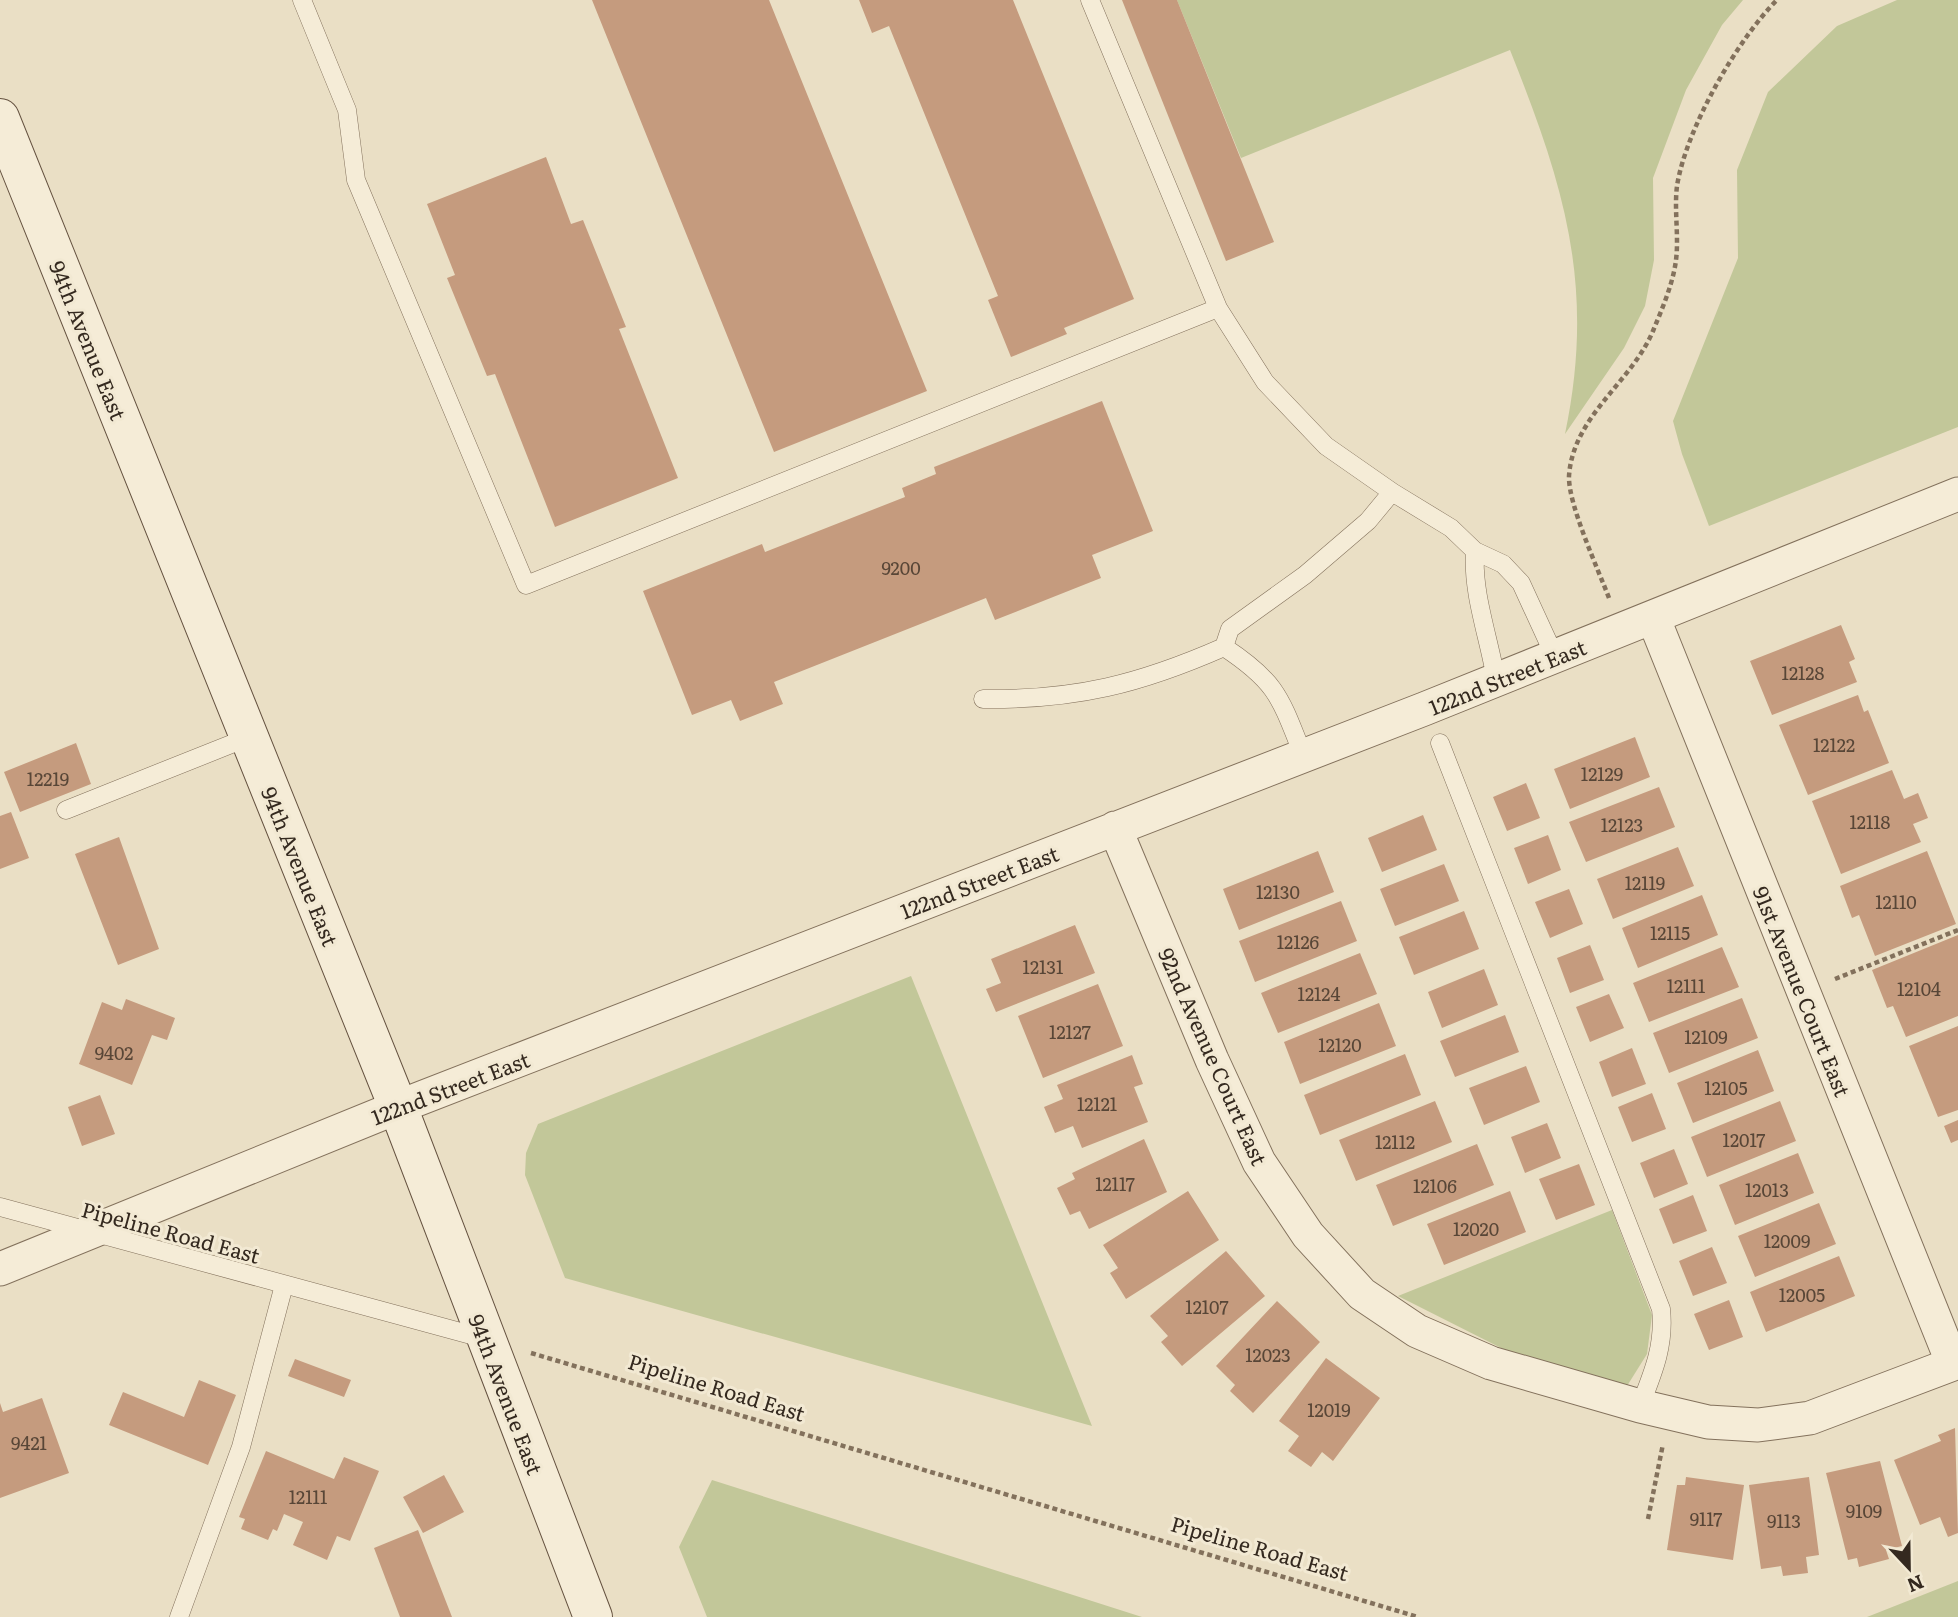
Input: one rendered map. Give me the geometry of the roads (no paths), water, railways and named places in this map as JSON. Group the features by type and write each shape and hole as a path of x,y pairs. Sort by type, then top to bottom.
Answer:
{"main road":[{"name":"94th Avenue East","path":"2,129 398,1107 593,1617"}],"street":[{"name":"122nd Street East","path":"0,1269 398,1107 1555,657 1958,495"},
{"name":"91st Avenue Court East","path":"1653,617 1956,1363"},
{"name":"92nd Avenue Court East","path":"1115,828 1212,1060 1259,1162 1308,1235 1362,1294 1417,1331 1491,1363 1640,1406 1708,1422 1771,1423 1810,1418 1956,1363"}],"lane":[{"path":"302,0 347,110 356,180 526,586 1218,308"},
{"path":"1090,0 1218,308 1241,349 1294,414 1326,446 1392,492 1451,528 1475,551 1503,564 1521,583 1555,657"},
{"path":"983,699 1033,699 1085,694 1146,678 1224,646 1230,629 1305,575 1368,521 1392,492"},
{"path":"1475,551 1474,570 1478,600 1496,680"},
{"path":"1224,646 1257,668 1273,687 1303,755"},
{"path":"66,810 249,737"},
{"path":"1440,743 1661,1309 1663,1333 1657,1366 1640,1406"},
{"name":"Pipeline Road East","path":"0,1207 486,1339"},
{"path":"179,1617 241,1447 284,1285"}]}
